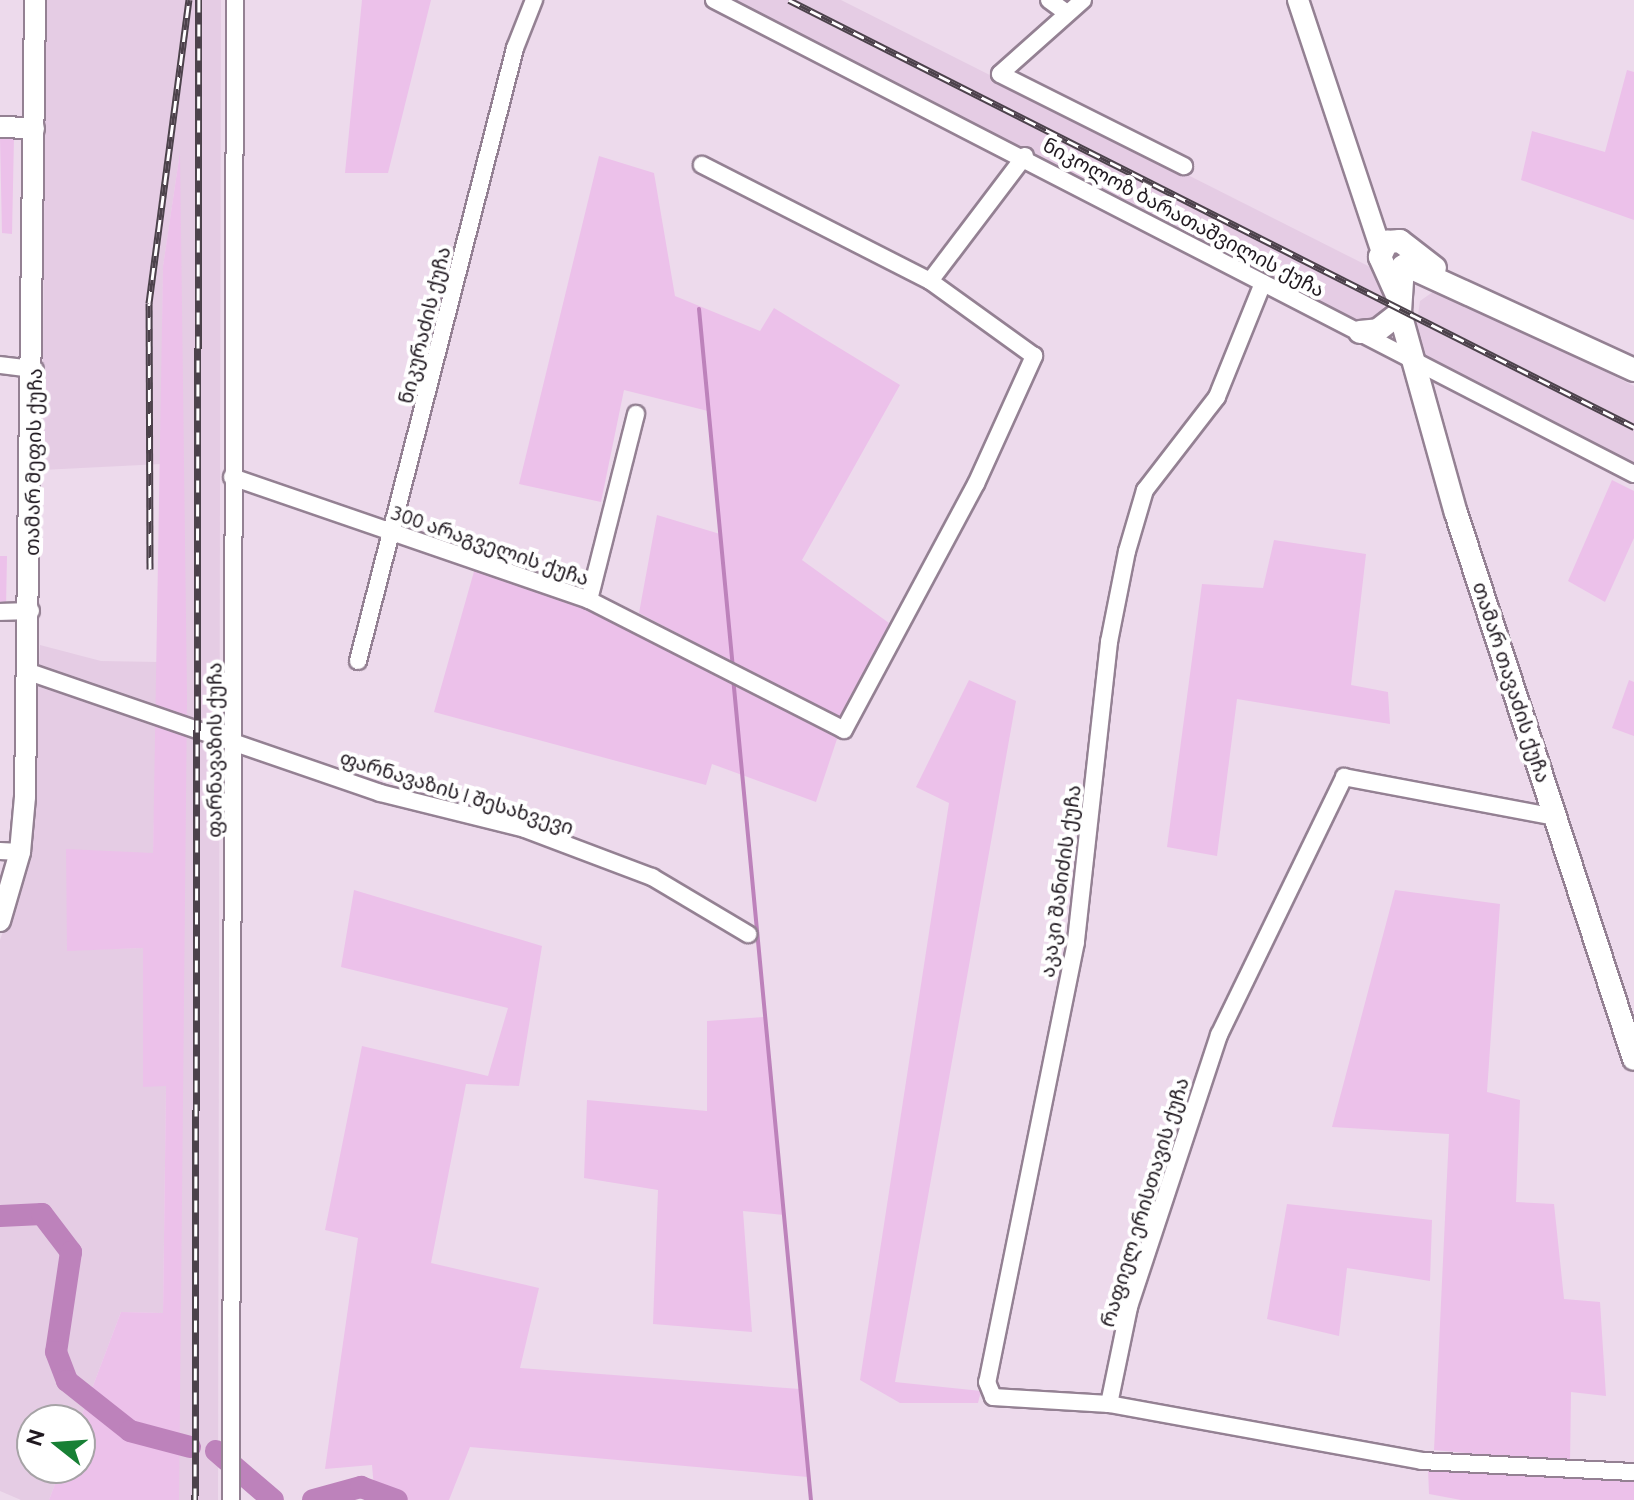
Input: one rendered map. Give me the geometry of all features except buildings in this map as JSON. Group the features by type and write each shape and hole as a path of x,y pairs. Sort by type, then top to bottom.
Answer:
{"highway":[{"path":"1397,256 1634,370"},
{"name":"თამარ თავაძის ქუჩა","path":"1397,256 1400,307 1413,363 1634,1059"},
{"path":"1360,332 1378,330 1400,307"}],"main road":[{"name":"თამარ მეფის ქუჩა","path":"0,921 29,672 35,369 35,0"},
{"path":"1298,0 1363,202 1397,256"},
{"path":"0,127 34,128"}],"street":[{"name":"ფარნავაზის ქუჩა","path":"231,1500 235,0"},
{"name":"ნიკურაძის ქუჩა","path":"358,661 515,48 534,0"},
{"name":"ნიკოლოზ ბარათაშვილის ქუჩა","path":"714,0 1025,156 1360,332 1413,363 1634,474"},
{"path":"1049,0 1067,13"},
{"path":"1083,0 1000,74 1184,166"},
{"path":"702,165 930,281 1025,156"},
{"name":"300 არაგველის ქუჩა","path":"232,477 589,600 844,730 976,484 1034,356 930,281"},
{"name":"აკაკი შანიძის ქუჩა","path":"1109,1404 993,1397 987,1382 1076,942 1109,642 1127,551 1145,490 1217,397 1263,283"},
{"path":"0,365 35,369"},
{"path":"589,600 636,414"},
{"path":"0,612 31,611"},
{"name":"ფარნავაზის I შესახვევი","path":"29,672 380,793 525,829 652,877 748,934"},
{"name":"რაფიელ ერისთავის ქუჩა","path":"1109,1404 1129,1307 1219,1035 1344,777 1556,817"},
{"path":"1109,1404 1422,1461 1634,1472"}],"shaded area":[{"path":"46,0 221,0 218,1500 179,1500 179,159 163,267 161,464 42,470"},
{"path":"362,0 431,0 388,173 345,173"},
{"path":"731,0 841,0 1378,271 1385,304 1377,319 1362,323"},
{"path":"1627,70 1634,72 1634,220 1521,180 1532,131 1605,152"},
{"path":"0,137 14,137 12,234 2,233"},
{"path":"180,152 187,698 179,1500 49,1500 55,1484 96,1484 96,1404 86,1404 121,1312 163,1313 166,1086 143,1087 143,948 67,951 66,849 153,853 163,266"},
{"path":"599,156 654,173 675,296 760,331 774,308 900,385 802,560 889,623 844,721 639,613 657,515 720,534 708,411 624,390 601,502 519,484"},
{"path":"1437,289 1634,386 1634,464 1425,359 1415,336 1420,301"},
{"path":"1612,480 1634,491 1634,538 1605,602 1568,581"},
{"path":"1274,540 1366,554 1351,685 1388,692 1390,724 1237,699 1217,856 1167,847 1202,584 1263,588"},
{"path":"0,556 7,556 6,608 0,609"},
{"path":"475,568 589,605 839,733 816,802 712,764 706,785 434,712"},
{"path":"40,645 101,661 158,662 153,854 67,950 143,948 143,1086 166,1086 163,1313 121,1312 86,1404 16,1404 16,1484 55,1484 49,1500 21,1500 0,1491 0,940 25,868 33,804"},
{"path":"969,680 1016,701 895,1382 981,1391 978,1403 900,1403 860,1380 949,803 916,787"},
{"path":"1629,680 1634,682 1634,736 1612,728"},
{"path":"354,890 542,946 519,1086 466,1084 431,1263 539,1288 520,1368 800,1389 808,1477 470,1447 449,1500 375,1500 372,1465 325,1469 358,1238 325,1230 362,1046 488,1076 508,1008 341,967"},
{"path":"1395,890 1500,904 1487,1092 1520,1100 1516,1202 1554,1204 1564,1299 1600,1302 1606,1396 1571,1392 1570,1463 1434,1450 1449,1134 1332,1127"},
{"path":"765,1017 784,1215 743,1211 752,1332 653,1324 658,1190 584,1178 587,1100 707,1111 707,1021"},
{"path":"1287,1204 1432,1220 1430,1281 1347,1268 1339,1336 1267,1319"},
{"path":"1428,1468 1634,1480 1634,1500 1461,1500 1429,1494"}],"waterway":[{"path":"699,309 733,669"},
{"path":"733,677 811,1500"},
{"path":"0,1216 42,1214 71,1252 56,1352 67,1381 130,1431 190,1447"},
{"path":"216,1451 273,1500"},
{"path":"313,1500 361,1487 397,1500"}],"railway":[{"path":"150,569 149,303 189,0"},
{"path":"195,1500 199,0"},
{"path":"789,0 1634,427"}]}
